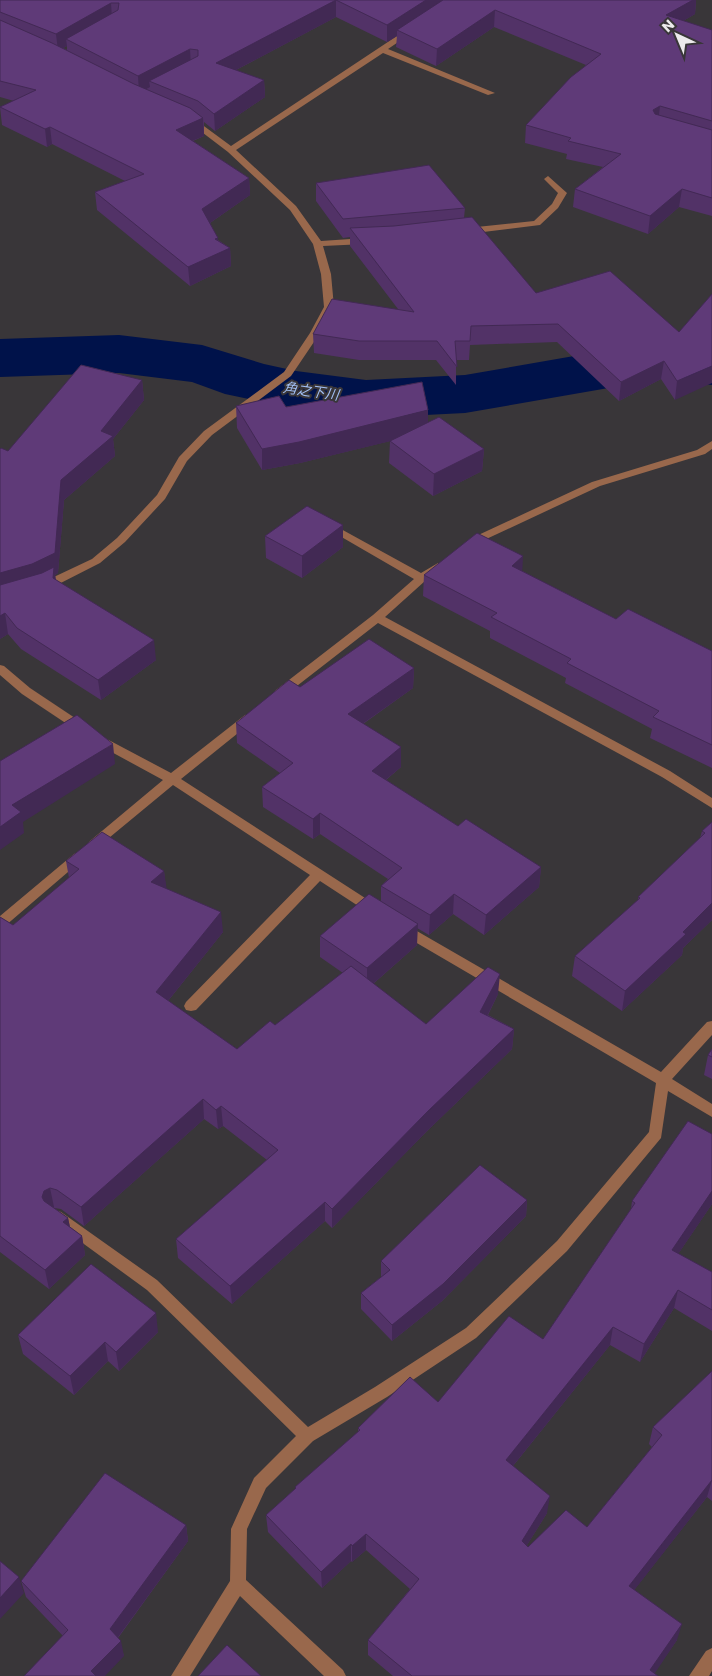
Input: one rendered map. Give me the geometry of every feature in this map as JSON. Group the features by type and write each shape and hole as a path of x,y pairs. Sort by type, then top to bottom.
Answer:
{"street":[{"path":"231,150 414,29"},
{"path":"383,50 491,93"},
{"path":"32,591 96,561 121,540 161,496 183,459 208,434 288,374 315,333 329,307 326,274 318,244 293,208 231,150 195,122 179,115"},
{"path":"454,233 537,223 555,206 563,193 548,179"},
{"path":"318,244 375,240"},
{"path":"462,550 478,539 596,484 700,452 712,444"},
{"path":"322,522 421,578"},
{"path":"270,701 377,618 421,578 445,561"},
{"path":"377,618 666,774 712,804"},
{"path":"0,669 26,691 96,738 172,778 318,875 463,965 663,1079 712,1111"},
{"path":"0,923 172,778 255,713"},
{"path":"191,1006 318,875"},
{"path":"180,1676 238,1583 239,1529 260,1483 307,1436 381,1392 471,1333 562,1246 656,1134 663,1079 712,1026"},
{"path":"55,1215 152,1285 307,1436"},
{"path":"238,1583 337,1676"},
{"path":"698,1676 712,1657"}],"building":[{"path":"0,0 336,0 216,63 264,80 214,114 198,101 149,81 198,56 198,50 190,49 138,76 66,39 118,10 119,3 111,3 56,34 0,12"},
{"path":"336,0 426,0 387,25"},
{"path":"443,0 693,0 666,15 712,30 712,121 660,106 653,110 655,114 712,130 712,198 682,189 650,216 575,189 621,154 568,141 571,138 526,125 571,77 601,54 495,10 437,49 397,30"},
{"path":"0,20 52,43 134,84 190,108 203,118 176,130 249,178 202,209 218,238 215,239 230,248 188,267 95,192 144,174 50,127 45,129 0,107 36,90 0,81"},
{"path":"429,165 465,208 343,219 316,183"},
{"path":"472,217 536,293 610,271 679,332 712,294 712,366 677,381 664,361 621,382 558,324 471,326 470,341 455,341 457,367 437,341 359,341 313,334 332,299 414,312 350,228 394,226"},
{"path":"81,365 142,380 101,431 113,436 61,480 55,553 32,564 0,573 0,449 8,451"},
{"path":"422,382 428,410 299,442 262,449 236,406 279,396 286,407"},
{"path":"439,417 484,449 434,474 390,441"},
{"path":"307,506 343,525 302,556 265,536"},
{"path":"477,533 523,556 512,566 616,619 628,609 712,651 712,745 653,717 659,711 567,663 571,659 491,617 497,613 424,575"},
{"path":"54,567 53,578 154,640 98,680 17,628 5,613 0,616 0,585 42,573"},
{"path":"369,639 414,668 348,714 401,747 372,771 458,826 466,819 541,867 486,915 454,894 430,915 381,886 402,868 320,813 313,819 262,787 293,763 236,723 289,680 300,687"},
{"path":"77,715 113,744 12,805 21,812 0,827 0,761"},
{"path":"712,822 712,903 683,932 686,934 625,991 575,956 640,898 638,897 705,833 702,831"},
{"path":"102,832 164,871 151,882 221,912 156,992 237,1049 270,1021 275,1025 351,966 426,1024 488,967 500,974 480,1012 514,1029 428,1111 332,1209 325,1202 230,1286 176,1239 278,1150 221,1106 216,1110 203,1099 81,1207 57,1190 50,1188 44,1191 42,1197 44,1201 68,1218 63,1222 82,1236 45,1270 0,1236 0,917 13,925 79,869 66,861"},
{"path":"369,894 418,924 367,968 320,936"},
{"path":"712,1049 712,1057 708,1055"},
{"path":"688,1121 712,1134 712,1191 672,1250 712,1272 712,1310 678,1290 644,1344 613,1327 506,1460 550,1496 522,1541 528,1547 566,1510 587,1527 662,1435 653,1427 712,1371 712,1480 629,1586 682,1624 650,1670 658,1676 412,1676 368,1640 419,1579 366,1534 352,1546 351,1544 321,1572 266,1515 360,1430 358,1428 410,1377 438,1402 509,1316 543,1339 635,1203 632,1201"},
{"path":"480,1165 527,1200 443,1284 392,1325 361,1293 390,1270 381,1261"},
{"path":"91,1264 156,1313 116,1352 105,1342 70,1376 18,1335"},
{"path":"105,1473 186,1525 110,1629 121,1641 91,1671 96,1676 24,1676 68,1630 21,1581"},
{"path":"0,1561 19,1577 0,1598"},
{"path":"227,1645 261,1676 198,1676"}],"waterway":[{"name":"角之下川","path":"0,358 119,354 202,364 248,380 296,390 366,399 465,394 666,359 712,366"}]}
